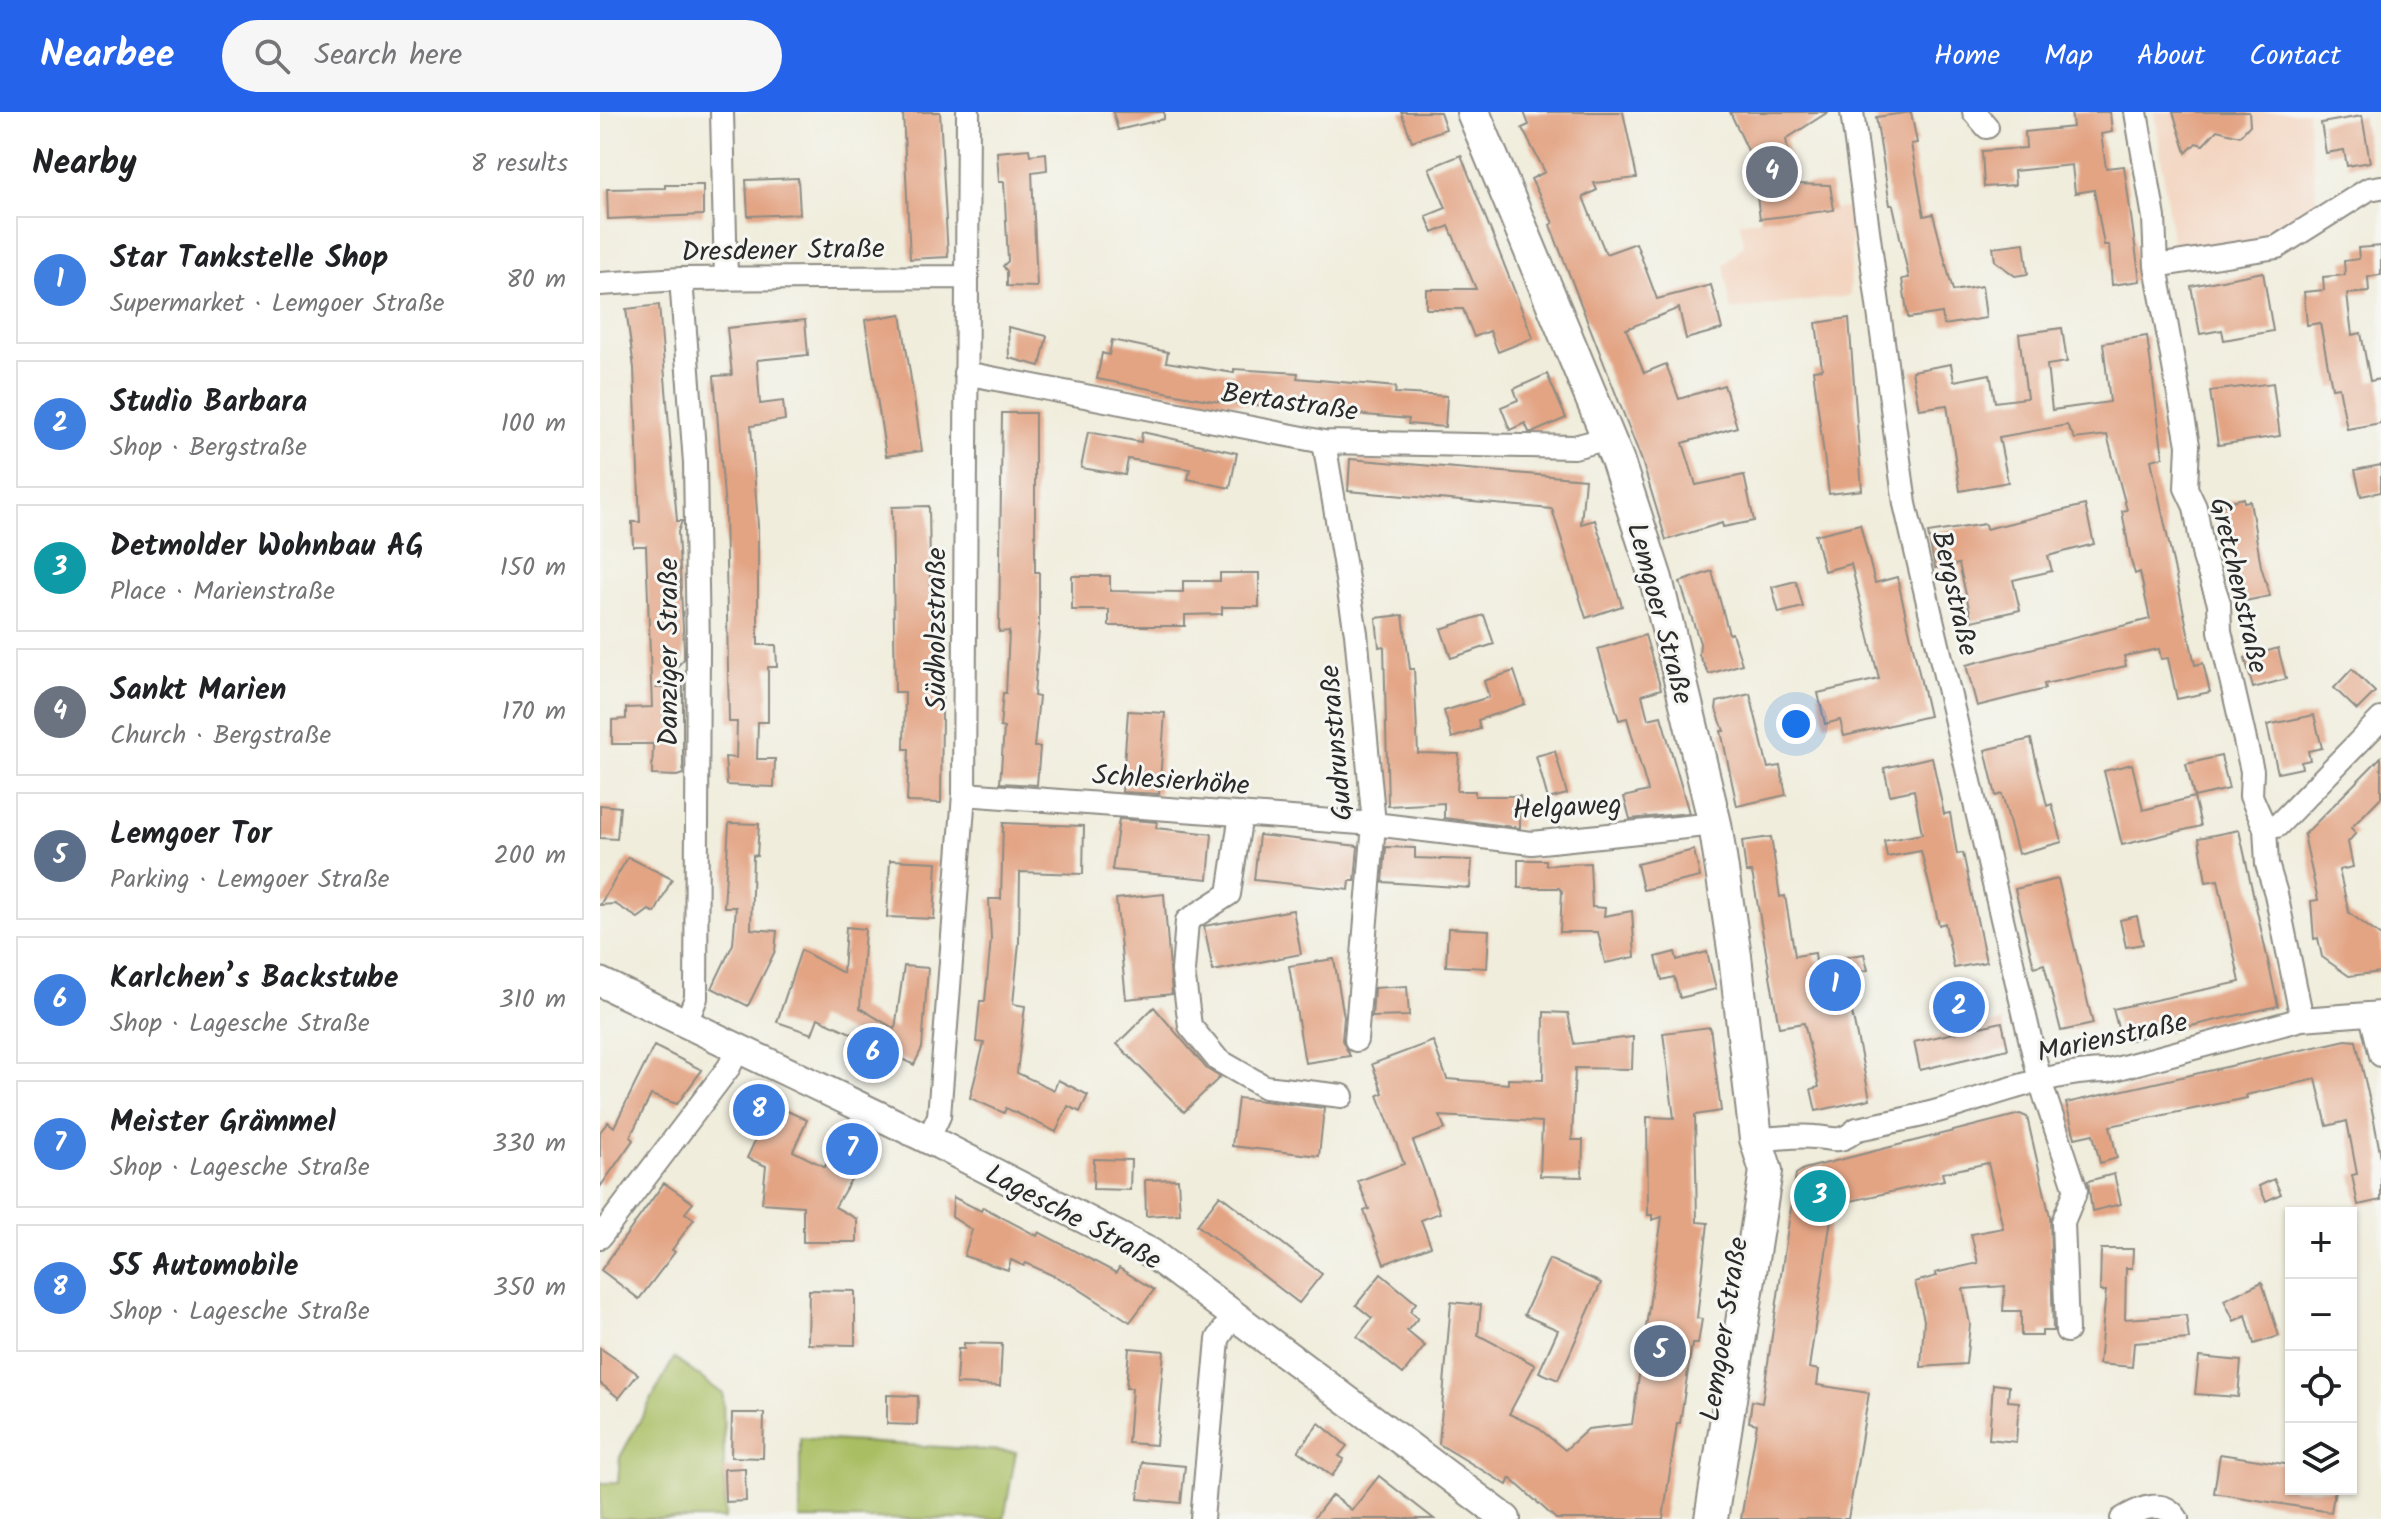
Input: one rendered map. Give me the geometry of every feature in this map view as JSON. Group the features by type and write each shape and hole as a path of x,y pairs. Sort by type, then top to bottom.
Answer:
{"main road":[{"name":"Lemgoer Straße","path":"1473,112 1609,438 1656,579 1715,824 1735,956 1756,1139 1766,1171 1711,1519"},
{"name":"Lemgoer Straße","path":"1689,1519 1719,1374 1744,1181 1756,1139"}],"street":[{"path":"722,112 726,279"},
{"name":"Südholzstraße","path":"927,1142 939,1116 964,794 968,112"},
{"name":"Bergstraße","path":"1852,112 1905,504 2040,1081 2076,1190 2063,1222 2067,1331"},
{"name":"Gretchenstraße","path":"2136,112 2154,218 2156,266 2188,445 2186,488 2195,507 2204,557 2219,603 2220,631 2252,771 2251,796 2265,828 2267,864 2302,1019"},
{"path":"2156,266 2277,247 2369,189 2381,187"},
{"name":"Dresdener Straße","path":"600,284 681,279 966,277"},
{"name":"Danziger Straße","path":"681,279 695,463 698,647 696,998 686,1023"},
{"name":"Bertastraße","path":"965,373 1324,442 1574,447 1609,438"},
{"name":"Gudrunstraße","path":"1324,442 1356,633 1374,824 1356,1040"},
{"path":"2265,828 2277,826 2381,719"},
{"name":"Schlesierhöhe","path":"964,794 1374,824"},
{"path":"1241,814 1229,894 1187,921 1183,971 1190,1026 1218,1060 1265,1087 1342,1096"},
{"name":"Helgaweg","path":"1374,824 1532,843 1715,824"},
{"name":"Lagesche Straße","path":"600,982 1151,1253 1506,1519"},
{"path":"2376,1014 2381,1055"},
{"name":"Marienstraße","path":"1756,1139 1816,1136 1828,1141 1849,1136 1857,1129 1936,1112 2040,1081 2086,1071 2108,1071 2302,1019 2376,1014"},
{"path":"600,1237 729,1067 738,1049"},
{"path":"1202,1519 1218,1339 1234,1314"},
{"path":"2122,1519 2134,1511 2162,1506 2171,1509 2177,1519"}],"shaded area":[{"path":"2155,112 2307,112 2318,211 2270,241 2186,251 2173,248"},
{"path":"1852,207 1850,296 1731,310 1724,265 1744,245 1740,222"}],"green space":[{"path":"674,1358 723,1394 725,1519 600,1519 600,1483 618,1483 620,1457"},
{"path":"800,1438 1016,1452 1004,1519 800,1519"}],"building":[{"path":"903,112 940,112 948,257 910,259"},
{"path":"1113,112 1164,112 1164,119 1118,130"},
{"path":"1401,112 1440,112 1446,129 1412,141"},
{"path":"1524,112 1623,112 1637,178 1594,183 1597,190 1583,197 1606,254 1636,243 1657,299 1711,285 1722,329 1686,339 1679,308 1626,329 1644,373 1666,364 1679,399 1724,385 1737,427 1683,443 1696,485 1744,475 1754,521 1723,527 1722,523 1666,540 1642,461 1550,225 1553,223 1531,179 1545,172 1522,128 1529,125"},
{"path":"1730,112 1828,112 1786,139 1793,184 1830,185 1834,210 1760,219 1752,159"},
{"path":"1911,112 1917,143 1911,144 1924,216 1933,214 1953,291 1982,286 1986,318 1944,325 1942,313 1908,318 1902,279 1909,278 1893,205 1890,205 1876,117"},
{"path":"2071,112 2110,112 2112,132 2101,134 2106,168 2124,166 2140,281 2112,285 2109,245 2104,245 2094,190 2075,193 2072,165 2014,171 2015,185 1984,187 1982,151 2026,148 2025,132 2073,127"},
{"path":"2173,112 2249,112 2250,125 2240,136 2217,130 2203,145 2196,143 2186,153"},
{"path":"2362,116 2370,162 2347,166 2344,150 2326,153 2321,123"},
{"path":"1029,149 1030,155 1046,153 1047,170 1032,172 1037,287 1007,286 1007,271 1003,266 1008,261 1004,182 999,182 997,152"},
{"path":"1461,155 1533,338 1498,352 1490,331 1474,337 1463,309 1426,309 1426,289 1476,289 1449,226 1433,233 1426,216 1446,208 1429,168"},
{"path":"798,178 800,214 748,216 746,180"},
{"path":"665,185 703,185 703,215 608,219 607,189 665,188"},
{"path":"2024,243 2028,274 2015,276 1995,261 1993,247"},
{"path":"2381,246 2381,275 2368,277 2369,292 2347,294 2352,335 2361,333 2370,381 2381,379 2381,423 2347,429 2339,387 2332,388 2320,323 2307,325 2304,292 2324,290 2323,277 2345,275 2344,261 2359,259 2358,248"},
{"path":"2263,272 2273,331 2224,340 2222,330 2200,334 2191,286"},
{"path":"659,305 677,521 682,521 678,532 684,659 657,688 683,687 683,774 677,776 652,775 653,744 612,744 612,720 626,719 626,708 652,707 646,546 633,546 632,522 640,522 634,368 626,309"},
{"path":"901,314 922,451 886,456 865,320"},
{"path":"1849,318 1862,490 1829,494 1813,370 1822,369 1816,323"},
{"path":"805,320 808,355 757,360 760,404 783,401 785,420 751,426 758,526 758,645 776,645 777,667 768,667 768,722 758,722 757,759 775,759 774,787 727,785 725,757 736,758 737,722 729,722 725,509 714,376 732,375 727,328"},
{"path":"1008,327 1047,336 1040,366 1009,358"},
{"path":"2062,328 2067,362 2047,365 2052,410 2110,402 2103,343 2147,336 2163,457 2151,460 2195,665 2203,663 2210,692 2177,699 2168,658 2161,659 2159,649 2124,656 2126,666 2044,684 2045,689 1977,706 1966,665 2150,619 2140,572 2135,574 2131,561 2122,511 2127,510 2107,435 2075,439 2067,425 1999,437 2008,482 1960,491 1947,405 1919,409 1912,371 1951,364 1954,381 1990,374 1995,402 2027,398 2019,334"},
{"path":"1112,340 1168,352 1166,362 1234,373 1234,369 1298,373 1297,378 1396,387 1395,393 1447,396 1445,427 1408,424 1409,419 1213,401 1097,379 1102,353 1109,355"},
{"path":"1547,374 1566,418 1534,432 1529,432 1525,423 1510,430 1501,407 1518,400 1514,389"},
{"path":"2273,383 2280,436 2218,445 2210,391"},
{"path":"1002,413 1035,413 1035,572 1039,572 1039,631 1034,696 1039,697 1034,747 1040,747 1037,785 1000,783 1004,728 1000,727 1003,693 1006,693 1009,631 999,632"},
{"path":"1088,432 1141,442 1142,432 1237,453 1230,488 1188,479 1190,469 1128,459 1125,475 1081,468"},
{"path":"1350,459 1585,479 1581,524 1595,520 1622,606 1586,618 1552,509 1348,491"},
{"path":"2381,465 2381,492 2361,496 2355,470"},
{"path":"2244,498 2244,502 2250,501 2261,566 2270,596 2240,602 2220,511 2226,502"},
{"path":"2085,505 2094,544 2048,556 2052,571 2013,580 2020,610 1972,621 1959,564 1935,568 1928,533 1985,524 1986,529"},
{"path":"929,506 931,628 943,628 941,803 907,802 909,749 904,749 905,692 895,692 892,507"},
{"path":"1860,524 1875,583 1897,577 1929,716 1844,736 1840,720 1825,724 1818,693 1879,679 1851,564 1824,571 1815,535"},
{"path":"1712,571 1729,634 1732,633 1742,664 1709,674 1699,655 1700,643 1680,582"},
{"path":"1220,573 1259,573 1259,607 1222,607 1222,614 1185,615 1185,626 1109,626 1109,610 1072,610 1072,576 1110,576 1110,591 1183,592 1183,581 1220,581"},
{"path":"1796,581 1803,607 1779,613 1772,587"},
{"path":"1403,615 1410,669 1414,669 1418,753 1459,754 1457,791 1475,791 1475,796 1520,796 1520,828 1444,818 1444,803 1388,806 1384,646 1379,647 1376,618"},
{"path":"1484,615 1494,644 1451,658 1441,629"},
{"path":"1645,635 1661,689 1642,695 1648,719 1661,716 1689,813 1630,819 1624,797 1648,791 1627,718 1619,720 1598,649"},
{"path":"2278,648 2286,679 2253,688 2245,658"},
{"path":"2352,669 2375,692 2357,710 2334,688"},
{"path":"1514,671 1525,704 1478,720 1480,729 1452,738 1444,711 1489,697 1484,681"},
{"path":"1750,694 1768,768 1780,766 1786,795 1737,806 1721,731 1724,731 1716,709 1717,702"},
{"path":"1128,711 1165,713 1159,794 1122,792"},
{"path":"2314,715 2322,748 2308,751 2310,760 2301,762 2302,768 2278,773 2267,725"},
{"path":"2031,739 2047,806 2052,804 2062,842 2018,854 2002,794 1996,796 1985,750"},
{"path":"1555,751 1567,794 1548,799 1536,756"},
{"path":"2221,756 2229,789 2194,797 2186,764"},
{"path":"1932,757 1944,814 1950,813 1957,854 1963,853 1986,962 1954,968 1945,923 1939,925 1921,851 1887,857 1884,841 1922,834 1914,790 1890,795 1884,768"},
{"path":"2381,757 2381,797 2351,828 2356,833 2348,842 2353,867 2339,870 2349,913 2381,936 2381,972 2349,976 2322,957 2318,938 2314,939 2311,901 2318,900 2304,835"},
{"path":"2132,764 2143,810 2194,797 2201,826 2122,845 2104,771"},
{"path":"600,805 620,807 617,839 600,838"},
{"path":"1119,819 1157,822 1156,828 1212,834 1208,879 1112,870"},
{"path":"729,823 759,824 757,856 753,855 751,929 777,931 775,951 748,1006 712,988 733,944 736,907 724,907"},
{"path":"1003,823 1084,826 1083,874 1020,872 1019,943 1013,1004 1025,1006 1017,1073 1054,1090 1058,1080 1088,1095 1080,1112 1068,1106 1056,1132 1006,1108 1004,1113 970,1098 984,1043 976,1042 980,1001 985,1001 991,939 989,899 1001,899"},
{"path":"2239,830 2278,1006 2126,1041 2124,1031 2119,1032 2113,1009 2240,982 2218,880 2206,882 2199,838"},
{"path":"1259,835 1358,846 1355,881 1350,881 1349,890 1254,880"},
{"path":"1771,837 1780,897 1785,896 1795,956 1815,953 1816,962 1864,954 1868,970 1844,974 1870,1099 1816,1111 1811,1089 1819,1087 1804,1023 1779,1027 1752,872 1746,872 1742,841"},
{"path":"1386,847 1415,848 1415,858 1472,860 1470,888 1383,882"},
{"path":"1694,850 1700,877 1643,890 1637,864"},
{"path":"628,857 672,879 655,913 649,910 638,918 615,904 600,905"},
{"path":"890,860 937,862 934,919 887,917"},
{"path":"1518,860 1546,860 1546,865 1590,863 1592,907 1605,908 1604,916 1632,911 1635,957 1605,963 1598,932 1560,932 1562,891 1559,888 1518,888"},
{"path":"2058,879 2093,1024 2061,1031 2044,964 2034,967 2015,889"},
{"path":"1164,894 1172,994 1126,999 1116,899"},
{"path":"1293,910 1301,954 1213,971 1204,926"},
{"path":"2137,916 2143,944 2126,947 2120,920"},
{"path":"846,927 865,929 860,1008 895,1029 904,966 928,968 922,1048 914,1065 900,1058 895,1068 848,1045 853,1034 818,1018 812,1034 777,1022 801,950 843,973"},
{"path":"1448,928 1489,930 1487,968 1446,966"},
{"path":"1675,952 1677,960 1707,952 1716,989 1680,998 1674,977 1662,980 1656,957"},
{"path":"1334,959 1344,1017 1342,1040 1350,1056 1305,1063 1289,966"},
{"path":"1407,986 1409,1016 1372,1017 1374,988"},
{"path":"1154,1007 1207,1069 1220,1077 1184,1112 1117,1044"},
{"path":"1544,1012 1568,1013 1574,1044 1633,1037 1632,1069 1575,1068 1572,1140 1583,1140 1582,1177 1540,1176 1542,1122 1440,1116 1445,1129 1413,1141 1440,1213 1421,1220 1431,1246 1384,1264 1364,1211 1369,1209 1358,1181 1404,1164 1378,1095 1383,1093 1372,1064 1433,1041 1447,1079 1508,1084 1508,1079 1543,1080"},
{"path":"2002,1022 2008,1049 1920,1070 1914,1042"},
{"path":"1710,1027 1721,1111 1695,1115 1697,1222 1708,1223 1697,1318 1702,1319 1698,1344 1692,1344 1663,1519 1556,1519 1510,1478 1507,1485 1439,1444 1451,1302 1481,1305 1478,1335 1535,1365 1509,1414 1536,1426 1565,1450 1588,1429 1632,1424 1662,1217 1652,1220 1652,1215 1648,1215 1647,1117 1674,1118 1663,1033"},
{"path":"2346,1040 2356,1041 2373,1115 2381,1158 2381,1200 2358,1205 2352,1175 2357,1174 2347,1121 2327,1126 2316,1079 2246,1095 2247,1098 2110,1126 2117,1158 2100,1163 2093,1134 2075,1138 2066,1103"},
{"path":"654,1046 702,1070 677,1104 651,1095 630,1137 633,1140 600,1187 600,1132 608,1122 614,1127"},
{"path":"1238,1098 1324,1108 1319,1156 1232,1146"},
{"path":"772,1104 807,1120 793,1151 825,1167 839,1137 871,1152 858,1178 853,1176 835,1207 857,1219 857,1242 803,1242 803,1206 762,1203 766,1166 747,1158"},
{"path":"2020,1114 2027,1117 2050,1217 2053,1331 2042,1331 2042,1336 2021,1336 2021,1311 2003,1311 2005,1286 1963,1289 1970,1324 1966,1364 1921,1367 1924,1320 1915,1282 1937,1276 1935,1273 1978,1263 1971,1234 2003,1228 1988,1163 1942,1173 1944,1180 1833,1205 1809,1368 1819,1370 1817,1385 1869,1393 1848,1519 1741,1519 1757,1424 1749,1422 1752,1401 1762,1403 1796,1174 1804,1169"},
{"path":"1094,1159 1131,1160 1130,1190 1093,1189"},
{"path":"2114,1174 2121,1204 2092,1211 2088,1181"},
{"path":"1178,1179 1180,1214 1146,1216 1145,1180"},
{"path":"2274,1179 2281,1194 2266,1201 2259,1186"},
{"path":"664,1183 693,1203 685,1213 694,1219 672,1250 675,1252 639,1299 601,1270"},
{"path":"1220,1195 1322,1274 1299,1303 1197,1225"},
{"path":"953,1197 981,1211 983,1207 1037,1236 1039,1232 1116,1273 1119,1268 1154,1290 1130,1322 1071,1284 1026,1263 1024,1266 1011,1260 1008,1270 964,1256 972,1230 952,1217"},
{"path":"2101,1249 2133,1249 2132,1268 2126,1268 2125,1319 2186,1315 2189,1339 2134,1343 2132,1367 2099,1364 2106,1291 2100,1291"},
{"path":"1549,1259 1601,1283 1558,1380 1539,1372 1558,1330 1524,1315"},
{"path":"1381,1274 1416,1303 1410,1311 1418,1318 1407,1331 1425,1346 1403,1374 1357,1337 1372,1318 1356,1305"},
{"path":"2262,1282 2279,1336 2254,1344 2246,1315 2234,1321 2224,1300"},
{"path":"809,1290 855,1291 855,1345 808,1344"},
{"path":"964,1343 1002,1344 1000,1386 956,1384 958,1349 964,1349"},
{"path":"600,1348 638,1374 619,1398 600,1383"},
{"path":"1129,1348 1164,1351 1156,1445 1128,1443 1132,1388 1126,1388"},
{"path":"2199,1357 2241,1361 2238,1397 2195,1394"},
{"path":"1993,1384 2009,1386 2008,1401 2019,1402 2016,1442 1989,1439"},
{"path":"887,1395 918,1396 917,1425 887,1424"},
{"path":"732,1413 764,1413 763,1458 731,1457"},
{"path":"1319,1423 1347,1446 1339,1456 1344,1459 1332,1476 1298,1451"},
{"path":"2220,1454 2285,1464 2285,1495 2334,1495 2331,1512 2214,1493"},
{"path":"1142,1462 1185,1466 1181,1503 1138,1499"},
{"path":"745,1468 746,1501 725,1502 724,1469"},
{"path":"1379,1476 1434,1519 1313,1519 1332,1495 1352,1510"}],"place":[{"name":"Sankt Marien","path":"1772,172"},
{"name":"Star Tankstelle Shop","path":"1835,985"},
{"name":"Studio Barbara","path":"1959,1007"},
{"name":"Karlchen’s Backstube","path":"873,1053"},
{"name":"55 Automobile","path":"759,1110"},
{"name":"Meister Grämmel","path":"852,1149"},
{"name":"Detmolder Wohnbau AG","path":"1820,1196"},
{"name":"Lemgoer Tor","path":"1660,1351"}]}
